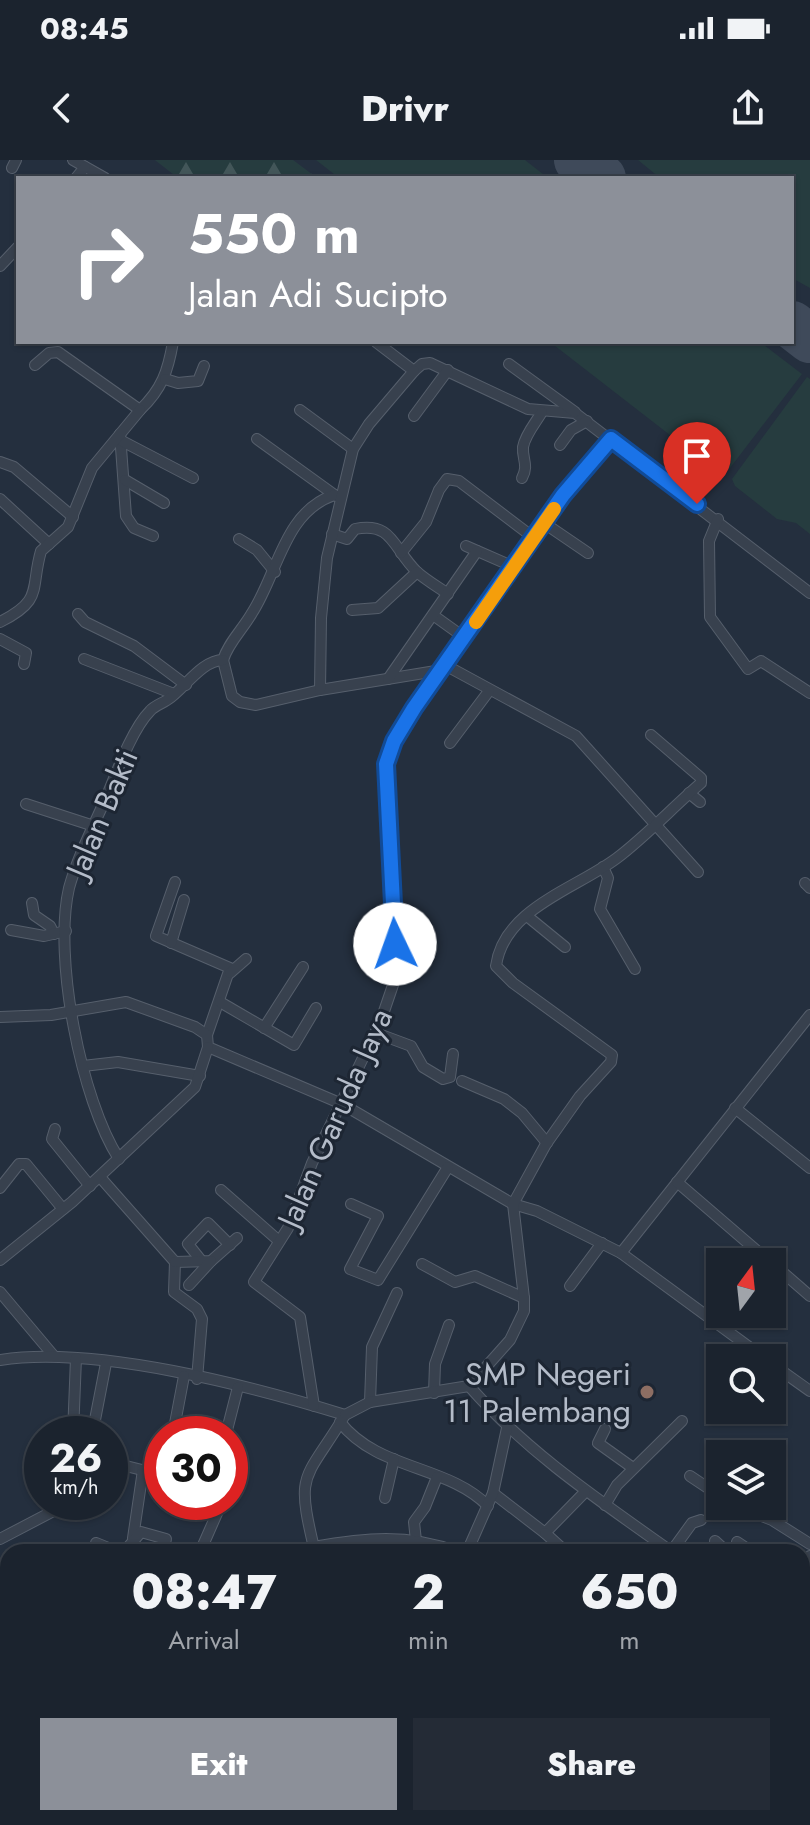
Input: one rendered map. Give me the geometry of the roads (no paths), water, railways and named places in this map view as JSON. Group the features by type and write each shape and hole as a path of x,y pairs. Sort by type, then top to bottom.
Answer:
{"street":[{"path":"73,160 101,176"},
{"path":"78,176 85,167"},
{"path":"0,266 16,249"},
{"path":"0,622 30,600 37,585 41,551 59,537 73,517 92,468 158,393 165,379 173,344"},
{"path":"379,344 414,371"},
{"path":"35,365 49,353 58,352 140,410"},
{"path":"320,690 321,618 337,496 353,449 369,424 414,371 426,363 542,412 575,413"},
{"path":"509,364 718,519 810,593"},
{"path":"165,379 178,383 198,381 204,366"},
{"path":"414,416 448,370"},
{"path":"300,410 353,449"},
{"path":"522,478 527,467 522,450 525,440 542,412"},
{"path":"560,445 571,430 587,421"},
{"path":"121,438 193,478"},
{"path":"121,438 126,516 134,528 153,536"},
{"path":"257,439 337,496"},
{"name":"Jalan Garuda Jaya","path":"314,1406 300,1317 254,1283 294,1215 312,1163 376,1033 393,985 394,918 386,764 394,741 544,523 611,439"},
{"path":"0,462 14,467 73,517"},
{"path":"401,553 426,522 447,479 459,481 534,538"},
{"path":"125,480 164,503"},
{"path":"337,496 315,503 295,525 275,572 223,660 232,696 240,702 256,705 444,668 576,736 698,872"},
{"path":"0,499 49,544"},
{"path":"718,519 709,541 710,617 748,669 761,661 810,693"},
{"path":"544,523 588,553"},
{"path":"332,534 347,539 355,529 371,525 385,531 417,572 448,594"},
{"path":"239,539 257,550 275,572"},
{"path":"388,679 448,594 471,549 514,567"},
{"path":"352,610 378,608 417,572"},
{"path":"78,614 85,622 134,646 186,685"},
{"path":"433,615 465,638"},
{"path":"0,639 26,653 24,664"},
{"path":"84,659 174,694"},
{"name":"Jalan Bakti","path":"119,1159 102,1133 71,1009 66,931 70,886 143,719 151,709 186,685 212,660 223,660"},
{"path":"450,743 489,691"},
{"path":"313,1544 303,1502 303,1485 308,1471 342,1419 370,1402 469,1386 510,1340 524,1311 513,1204 547,1143 580,1096 611,1062 612,1055 513,983 496,966 498,951 508,933 527,916 603,867 655,824 701,778 651,735"},
{"path":"689,793 700,802"},
{"path":"26,804 94,826"},
{"path":"603,867 608,878 600,909 635,969"},
{"path":"175,882 156,931 159,939 225,964 230,973"},
{"path":"171,943 184,900"},
{"path":"32,903 34,915 50,926 54,934"},
{"path":"527,916 565,947"},
{"path":"362,930 394,918"},
{"path":"11,930 44,936 66,931"},
{"path":"0,1260 90,1186 195,1087 230,973 246,959"},
{"path":"264,1028 303,967"},
{"path":"0,1017 51,1015 71,1009 126,1002 195,1027 207,1041 342,1104 414,1143 448,1167 513,1204 537,1211 621,1253 745,1344"},
{"path":"220,1002 291,1044 297,1044 316,1008"},
{"path":"621,1253 810,1015"},
{"path":"376,1033 411,1046 423,1067 443,1079 450,1077 453,1054"},
{"path":"83,1066 118,1062 200,1076"},
{"path":"462,1081 504,1099 522,1113 547,1143"},
{"path":"735,1108 810,1168"},
{"path":"55,1129 52,1139 90,1186"},
{"path":"0,1188 19,1164 26,1164 63,1209"},
{"path":"351,1204 378,1216 350,1269 378,1280 448,1167"},
{"path":"100,1177 175,1262 174,1292 197,1309 202,1319 197,1379"},
{"path":"677,1182 754,1248"},
{"path":"221,1190 279,1241"},
{"path":"189,1285 206,1260 233,1241 208,1223 188,1244 206,1260"},
{"path":"570,1286 602,1243"},
{"path":"175,1262 206,1260"},
{"path":"422,1264 455,1282 475,1276 524,1298"},
{"path":"786,1276 810,1296"},
{"path":"0,1292 53,1355"},
{"path":"370,1402 372,1347 397,1293"},
{"path":"434,1393 435,1364 449,1325"},
{"path":"0,1360 53,1355 140,1366 314,1406 342,1419 363,1443 394,1459 465,1486 488,1506"},
{"path":"74,1416 76,1358"},
{"path":"96,1416 106,1363"},
{"path":"786,1374 810,1391"},
{"path":"176,1416 184,1376"},
{"path":"469,1386 507,1428 585,1492 661,1544"},
{"path":"231,1416 238,1387"},
{"path":"605,1505 633,1468 682,1421"},
{"path":"471,1544 493,1493 507,1428"},
{"path":"605,1429 598,1443 633,1468"},
{"path":"385,1498 394,1459"},
{"path":"690,1476 706,1487"},
{"path":"416,1541 414,1522 425,1507 437,1477"},
{"path":"545,1533 585,1492"},
{"path":"493,1493 557,1544"},
{"path":"129,1544 144,1500"},
{"path":"0,1539 36,1520"},
{"path":"204,1544 214,1520"},
{"path":"678,1544 692,1523 701,1520"},
{"path":"772,1520 810,1544"},
{"path":"133,1538 141,1532 166,1539 165,1544"},
{"path":"340,1544 374,1536 427,1544"},
{"path":"715,1541 718,1544"}],"place":[{"name":"SMP Negeri 11 Palembang","path":"647,1392"}]}
